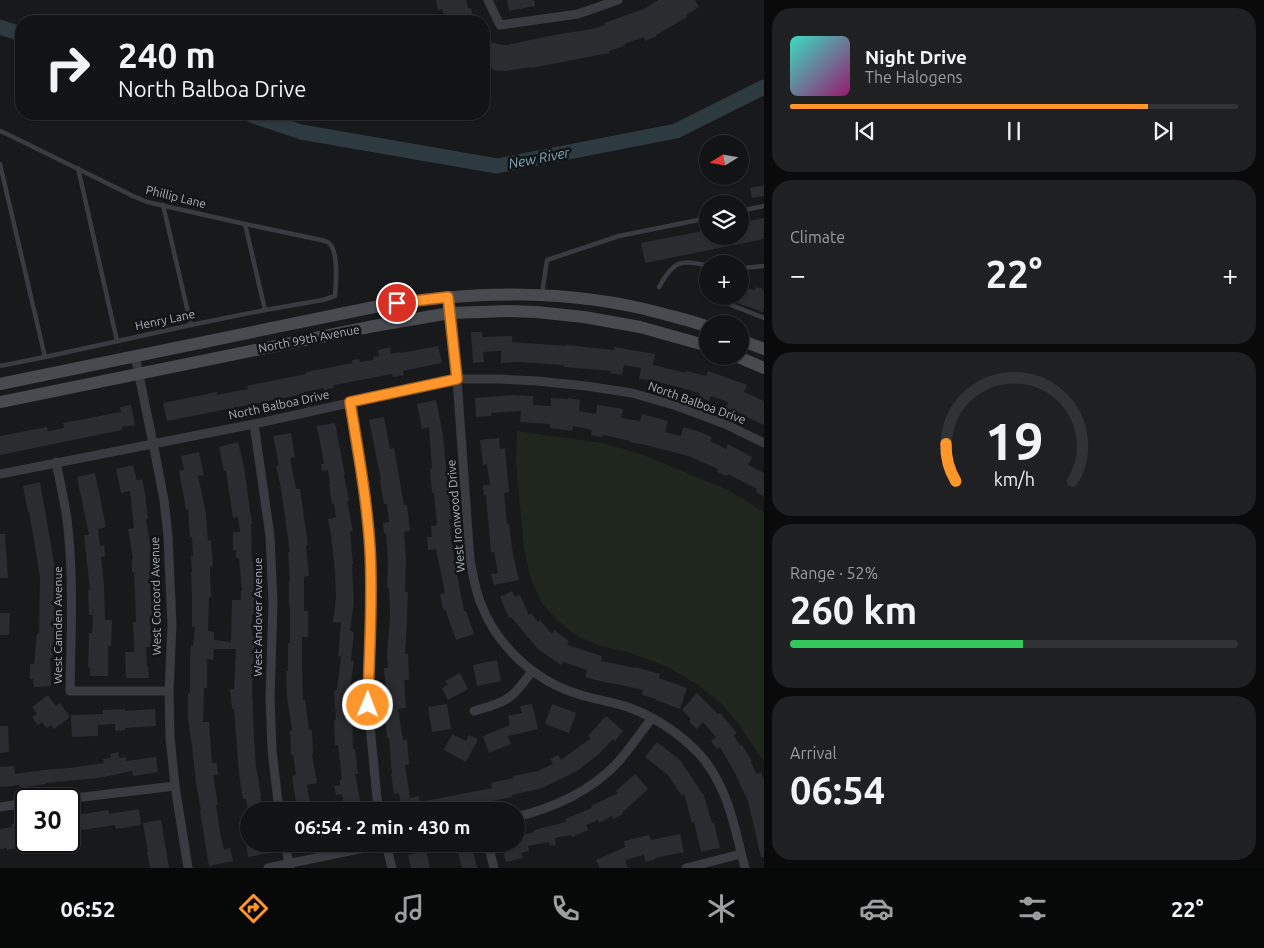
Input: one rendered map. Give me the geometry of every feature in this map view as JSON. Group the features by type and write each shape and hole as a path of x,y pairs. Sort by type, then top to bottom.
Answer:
{"main road":[{"name":"North 99th Avenue","path":"0,384 379,306 448,297 505,294 562,296 631,306 699,324"},
{"name":"North 99th Avenue","path":"0,402 418,317 450,313 509,311 584,317 640,327 699,343"},
{"path":"749,343 764,348"},
{"path":"749,362 764,368"}],"street":[{"path":"488,0 500,25 566,16 588,11 603,3 618,0"},
{"name":"West Ironwood Drive","path":"448,297 457,379 470,560 481,604 506,646 532,671 554,684 577,694 632,708 652,718 686,741 705,761 721,786 733,817 745,868"},
{"name":"West Concord Avenue","path":"135,356 154,443 164,500 169,544 172,625 168,691 170,737 175,786 188,868"},
{"name":"North Balboa Drive","path":"0,474 254,424 457,379 537,380 632,393 676,406 725,424 764,444"},
{"path":"350,402 363,481 370,549 371,614 368,705 378,802"},
{"name":"West Andover Avenue","path":"254,424 270,536 273,603 270,698 272,750 278,802"},
{"name":"West Camden Avenue","path":"56,462 67,518 70,556 72,597 70,691 168,691"},
{"path":"474,711 493,705 511,696 532,671"},
{"path":"525,814 559,802 596,783 619,761 652,718"},
{"path":"80,797 175,786"},
{"path":"0,807 15,805"},
{"path":"286,852 289,866"},
{"path":"268,868 289,866 349,852"},
{"path":"387,852 392,868"},
{"path":"490,852 494,868"},
{"path":"686,868 741,854"}],"lane":[{"name":"Phillip Lane","path":"0,131 133,196 163,206 329,243 336,262 335,296"},
{"path":"0,164 2,184 45,357"},
{"path":"78,168 117,341"},
{"path":"163,206 191,325"},
{"path":"749,209 764,206"},
{"path":"542,295 547,260 619,236 699,220"},
{"path":"245,224 265,310"},
{"path":"660,287 672,268 678,264 686,261 699,263"},
{"path":"749,267 764,266"},
{"name":"Henry Lane","path":"0,366 335,296"},
{"path":"731,305 764,318"}],"shaded area":[{"path":"517,431 602,443 641,454 728,490 764,512 764,762 723,705 698,685 668,667 630,653 598,645 577,636 557,620 541,602 531,579 524,549 516,464"}],"building":[{"path":"436,0 466,0 473,15 444,15 442,9 438,10"},
{"path":"507,0 534,0 535,6 509,11"},
{"path":"658,0 695,0 699,7 657,36 645,41 644,37 624,44 625,46 609,51 609,53 531,68 506,71 493,70 490,68 490,42 507,45 592,29 644,9"},
{"path":"764,185 764,196 752,198 750,188"},
{"path":"764,218 764,239 749,242 749,221"},
{"path":"699,232 699,245 734,245 645,263 641,243"},
{"path":"756,287 764,289 763,312 743,305 749,305 749,289 755,290"},
{"path":"471,332 482,332 483,337 512,336 512,342 614,350 614,347 655,354 653,365 706,376 708,371 747,385 744,392 764,401 764,425 726,408 728,402 711,396 709,401 699,397 700,393 651,380 639,379 641,368 624,365 622,375 610,373 611,371 564,367 564,365 517,362 501,363 501,351 483,352 484,362 473,363"},
{"path":"438,346 442,363 403,371 404,375 393,377 392,374 334,385 334,388 324,390 323,388 304,392 304,394 167,421 163,403 217,392 217,395 248,389 247,386 352,363 352,360 359,359 360,362 373,360 373,357 379,356 378,350 390,347 391,354"},
{"path":"513,395 533,396 533,405 551,406 551,398 580,400 579,411 596,414 597,405 623,409 621,418 640,421 642,414 668,421 665,432 681,436 683,427 700,432 712,437 710,441 726,449 728,444 752,457 748,465 764,473 764,497 756,492 757,489 728,474 727,476 717,472 718,469 688,456 603,435 602,437 591,435 592,430 573,426 572,431 550,428 550,424 520,422 521,411 491,413 491,416 476,417 475,398"},
{"path":"436,400 443,435 452,546 464,611 466,611 474,634 456,640 445,609 443,609 440,594 445,593 436,549 428,550 427,537 432,537 431,526 437,525 430,469 432,469 429,427 422,429 417,404"},
{"path":"131,405 135,425 122,427 122,430 0,455 0,436 47,427 48,431 64,428 63,423 121,412 120,407"},
{"path":"384,417 390,449 394,448 404,505 407,505 410,531 404,532 406,560 405,592 408,592 405,654 408,654 409,680 404,680 406,708 398,709 403,740 407,739 409,764 405,765 410,798 419,796 420,802 400,802 399,793 394,794 391,773 389,738 387,738 384,714 388,714 384,668 388,668 387,654 390,618 389,588 387,588 386,533 384,534 383,523 389,522 387,504 384,504 369,420"},
{"path":"335,423 353,531 350,532 354,602 350,631 354,632 351,661 354,661 351,683 354,712 352,713 353,749 355,749 358,774 355,774 360,802 343,802 342,794 336,795 334,786 340,785 340,780 342,779 338,745 335,745 334,720 336,720 334,691 337,690 341,656 338,656 341,623 333,622 336,598 335,571 328,519 336,517 334,504 332,504 328,470 322,471 321,464 324,464 317,426"},
{"path":"291,433 295,457 290,458 296,489 300,489 308,545 306,545 309,576 304,577 304,611 308,611 308,637 302,637 303,700 305,700 309,730 312,730 312,754 317,783 307,785 310,802 296,802 292,776 296,775 293,755 291,755 290,731 292,731 286,671 288,671 288,643 290,643 288,552 290,552 276,466 279,465 273,436"},
{"path":"499,438 500,449 505,448 509,492 504,493 507,524 509,524 513,555 519,580 494,585 491,574 498,573 494,552 491,552 486,495 484,495 483,485 490,485 487,464 483,465 480,440"},
{"path":"238,442 244,467 252,524 255,615 252,615 254,649 252,686 256,766 261,802 246,802 246,799 243,799 234,709 232,709 230,689 234,689 236,649 214,649 213,660 207,659 207,688 204,688 203,722 209,722 212,763 217,763 218,775 213,775 221,838 224,850 230,848 233,861 209,866 188,718 191,645 193,646 195,627 192,627 191,556 193,556 188,509 186,509 179,471 184,470 181,456 199,452 204,475 198,476 206,513 208,541 211,540 213,566 210,567 211,597 209,597 208,631 214,632 214,640 231,642 232,600 241,600 242,591 239,558 236,558 236,550 233,550 233,532 240,532 238,517 233,518 226,471 224,471 219,447"},
{"path":"133,465 137,480 142,479 145,493 148,519 146,519 151,550 151,647 146,647 149,678 126,678 125,652 134,652 133,622 136,622 134,572 132,572 133,559 128,529 134,528 130,491 121,493 116,469"},
{"path":"95,473 106,527 98,529 100,546 104,545 105,556 101,557 105,620 112,620 111,646 108,646 108,676 90,676 90,667 88,667 89,633 92,633 93,615 89,615 88,590 90,590 84,535 89,535 77,477"},
{"path":"40,482 55,569 54,636 52,658 50,657 51,686 34,687 33,679 30,679 30,664 34,664 37,634 39,634 40,577 23,486"},
{"path":"0,534 5,534 8,578 0,578"},
{"path":"512,591 515,597 520,595 529,615 531,613 538,622 540,620 552,634 554,630 569,641 567,645 602,656 601,661 660,674 659,678 687,688 680,709 642,695 643,690 585,677 587,670 563,662 561,665 538,649 511,617 509,618 500,597"},
{"path":"0,613 10,613 9,635 0,635"},
{"path":"497,660 501,681 477,686 473,665"},
{"path":"460,673 468,689 448,700 442,688 448,685 445,681"},
{"path":"697,693 718,714 720,713 737,733 734,735 752,761 756,774 761,772 764,779 764,857 761,857 748,801 720,747 717,749 711,741 716,737 703,722 697,729 682,710"},
{"path":"48,695 56,706 60,703 70,717 54,729 51,725 46,728 42,722 38,725 32,717 37,714 32,707"},
{"path":"447,704 451,729 432,732 428,707"},
{"path":"532,704 538,729 508,736 511,744 489,753 483,736 510,725 508,716 522,713 520,706"},
{"path":"552,704 576,713 569,733 545,724"},
{"path":"125,709 125,711 155,709 156,726 125,728 125,730 115,731 115,724 98,725 98,736 72,737 71,715 103,714 103,710"},
{"path":"606,716 623,731 615,741 613,739 599,754 577,771 542,788 512,795 512,797 487,802 420,802 492,788 491,783 538,771 553,764 550,759 558,755 561,760 591,738 588,736"},
{"path":"0,726 8,726 9,752 0,753"},
{"path":"452,734 466,741 469,735 478,739 466,762 444,750"},
{"path":"657,742 680,760 703,793 712,823 714,823 720,848 701,852 694,822 692,823 684,794 682,796 668,775 645,757"},
{"path":"118,752 119,758 126,757 126,761 156,757 158,772 133,776 132,771 99,778 45,783 20,788 20,785 0,787 0,767 14,766 15,774 69,768 104,763 103,759 111,758 110,754"},
{"path":"635,774 648,789 623,814 613,819 612,816 599,823 598,820 586,825 588,830 572,837 571,835 555,838 556,845 550,846 549,842 528,846 529,851 525,852 525,834 534,832 534,830 566,822 565,819 592,808 591,806 618,793 616,791"},
{"path":"139,809 141,825 116,829 115,825 80,830 80,814 108,810 109,814"},
{"path":"161,820 169,868 150,868 143,823"},
{"path":"15,823 15,849 0,849 0,829 12,827 11,824"},
{"path":"680,834 684,852 655,858 646,862 644,855 625,860 628,868 600,868 596,860 625,847 624,841 649,835 651,840"},
{"path":"247,852 270,852 270,853 248,857"},
{"path":"426,852 430,868 411,868 408,855"},
{"path":"458,852 473,852 477,868 462,868"},
{"path":"503,852 525,852 521,853 523,858 506,862"}],"waterway":[{"name":"New River","path":"0,27 15,32"},
{"name":"New River","path":"266,120 301,132 497,166 676,131 764,87"}],"route":[{"path":"368,705 371,614 370,549 363,481 350,402 457,379 448,297 397,303"}]}
